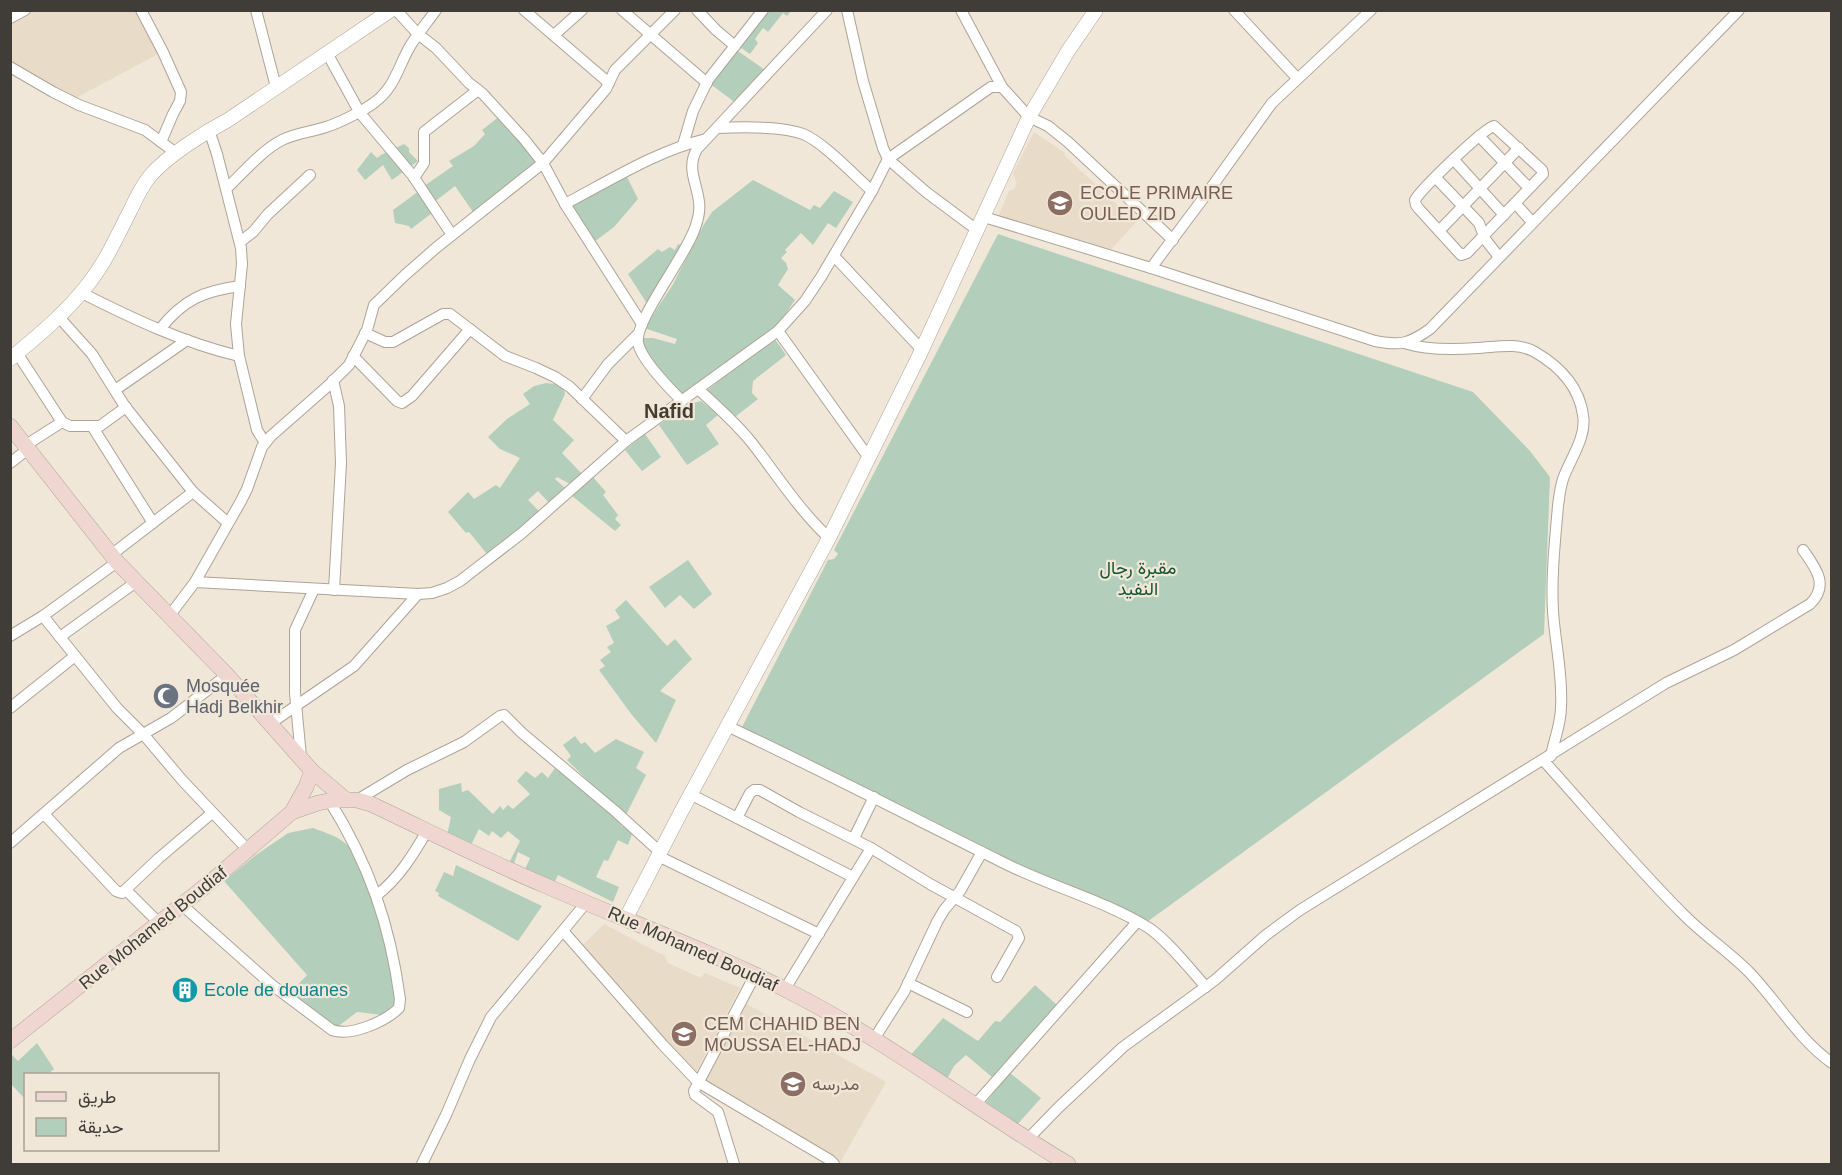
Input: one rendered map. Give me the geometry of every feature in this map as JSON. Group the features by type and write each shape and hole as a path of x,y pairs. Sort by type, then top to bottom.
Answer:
{"main road":[{"path":"10,426 114,558 227,675 312,771 344,800"},
{"name":"Rue Mohamed Boudiaf","path":"10,1041 159,924 292,812 312,771"},
{"name":"Rue Mohamed Boudiaf","path":"292,812 344,800 371,804 499,866 626,918 755,975 835,1015 1027,1140 1068,1164"}],"street":[{"path":"10,18 25,10"},
{"path":"256,10 276,87"},
{"path":"126,407 100,426 70,426 62,422 14,356 46,329 89,283 151,175 208,130 228,120 391,10"},
{"path":"396,10 514,127 543,163 640,329 638,342 640,350 682,401"},
{"path":"226,189 278,142 289,136 327,127 355,113 360,113 376,102 389,89 418,34 436,10"},
{"path":"524,10 609,83"},
{"path":"554,35 582,10"},
{"path":"622,10 707,82"},
{"path":"170,615 195,582 247,489 262,447 349,365 365,333 374,305 405,275 543,163 606,89 615,70 675,10"},
{"path":"697,10 735,46"},
{"path":"683,146 693,111 707,82 763,10"},
{"path":"847,10 863,81 888,159 977,231"},
{"path":"961,10 1002,87 1029,117 1048,126 1068,142 1173,240"},
{"path":"626,918 690,794 829,538 922,350 1029,117 1068,51 1096,10"},
{"path":"1234,10 1298,78"},
{"path":"1151,268 1260,117 1371,10"},
{"path":"984,217 1151,268 1375,341 1391,344 1413,341 1430,329 1739,10"},
{"path":"143,11 181,92 180,101 161,142"},
{"path":"582,399 608,364 640,329 678,263 696,225 699,202 693,180 692,162 697,149 824,11"},
{"path":"327,53 360,113 414,178 452,236"},
{"path":"10,67 79,105 145,130 176,153"},
{"path":"195,582 418,594 432,593 460,581 522,533 626,441 778,331 805,301 834,256 888,159 982,92 994,86 1002,87"},
{"path":"414,178 424,164 424,132 478,90"},
{"path":"1494,126 1543,172 1542,176 1484,236 1467,253 1461,255 1419,209 1415,200 1479,136 1494,126"},
{"path":"718,128 761,129 803,134 821,146 872,191"},
{"path":"208,130 240,242 242,264 236,324 239,356 257,430 265,443"},
{"path":"1479,136 1529,188"},
{"path":"566,204 647,161 708,138"},
{"path":"1439,231 1519,148"},
{"path":"1454,160 1504,215"},
{"path":"240,242 310,175"},
{"path":"1436,178 1479,224 1484,236 1499,257"},
{"path":"1515,203 1532,222"},
{"path":"834,256 922,350"},
{"path":"160,329 189,301 214,290 240,286"},
{"path":"80,292 175,336 239,356"},
{"path":"365,333 389,343 447,313 455,316 505,356 555,377 570,387 626,441"},
{"path":"58,316 92,354 126,407 193,492 228,523"},
{"path":"353,356 402,403 412,396 470,328"},
{"path":"778,331 868,458"},
{"path":"115,390 187,340"},
{"path":"1404,343 1425,349 1513,345 1525,348 1535,352 1563,373 1571,381 1578,396 1584,418 1582,433 1563,481 1558,504 1553,612 1562,707 1559,725 1547,758"},
{"path":"333,381 339,406 341,454 334,590"},
{"path":"699,390 736,425 800,507 829,538"},
{"path":"10,463 27,447 62,422"},
{"path":"92,426 153,523"},
{"path":"10,636 43,616 193,492"},
{"path":"1027,1140 1123,1047 1206,987 1266,935 1300,910 1666,683 1734,650 1810,604 1816,598 1820,582 1816,569 1803,550"},
{"path":"60,637 136,582"},
{"path":"301,758 295,706 295,630 314,590"},
{"path":"271,723 354,666 418,594"},
{"path":"43,616 117,708 248,850"},
{"path":"10,708 75,656"},
{"path":"10,843 119,748 144,735 196,700 227,675"},
{"path":"182,905 272,985 335,1031 364,1028 384,1020 400,1006 397,977 388,931 377,895 353,840 344,800 464,742 504,715 615,811 659,854 819,934"},
{"path":"727,726 874,797 1004,864 1137,922 1155,934 1206,987"},
{"path":"1547,758 1683,914 1714,943 1737,960 1808,1042 1832,1063"},
{"path":"737,818 750,793 757,789 854,838 930,884 1012,929 1019,938 997,976"},
{"path":"690,794 853,877"},
{"path":"854,838 874,797"},
{"path":"44,814 116,891 122,893 212,813"},
{"path":"377,895 393,882 427,831"},
{"path":"785,989 872,848"},
{"path":"874,1040 908,982 932,930 982,852"},
{"path":"126,890 159,924"},
{"path":"422,1164 491,1017 586,903"},
{"path":"974,1106 1137,922"},
{"path":"564,932 698,1082 834,1164"},
{"path":"734,1164 718,1112 695,1095 694,1091 755,975"},
{"path":"908,982 967,1012"}],"shaded area":[{"path":"28,11 138,11 160,53 74,99 11,63 10,20"},
{"name":"ECOLE PRIMAIRE OULED ZID","path":"1034,132 1065,153 1064,155 1136,222 1107,254 998,217 1009,191 1017,184 1013,173"},
{"name":"CEM CHAHID BEN MOUSSA EL-HADJ","path":"604,924 665,956 668,963 701,978 705,973 740,988 692,1080 577,951"},
{"name":"مدرسه","path":"745,1003 886,1082 839,1164 830,1164 700,1086"}],"green space":[{"path":"768,11 791,11 787,16 783,13 768,32 763,28 755,39 758,43 750,54 738,46"},
{"path":"735,49 765,70 737,104 709,83"},
{"path":"500,116 538,165 473,212 455,186 433,203 424,186 453,166 449,161 474,146 485,134 482,130"},
{"path":"404,144 418,161 392,180 383,165 365,180 357,170 371,152 377,158"},
{"path":"626,175 638,199 614,227 594,242 571,208"},
{"path":"753,180 810,210 814,205 820,208 834,191 853,202 836,228 828,223 813,245 801,233 785,250 787,252 781,258 788,269 778,285 795,300 778,325 682,396 670,393 641,343 644,338 653,338 675,344 677,339 644,328 672,286 712,212"},
{"path":"419,191 432,213 411,229 409,226 395,223 393,210"},
{"name":"مقبرة رجال النفيد","path":"998,234 1473,392 1530,451 1550,477 1544,634 1147,922 1100,897 1016,865 741,729 828,560 834,559 838,554 834,550"},
{"path":"678,244 681,245 654,296 646,302 628,274 658,249 662,252 670,247 675,250"},
{"path":"774,338 786,355 753,381 752,393 758,399 735,417 705,392"},
{"path":"546,383 563,385 565,394 553,420 574,440 562,453 583,475 572,485 557,477 555,479 565,488 550,504 538,491 528,500 540,512 487,554 448,512 468,492 474,499 496,485 500,488 520,458 500,449 488,437 507,419 530,404 523,394 534,386"},
{"path":"701,401 718,415 706,425 719,444 687,465 659,425 686,405"},
{"path":"645,434 661,457 642,471 625,450"},
{"path":"592,476 606,492 603,495 618,515 615,519 621,525 615,531 571,495"},
{"path":"688,560 712,594 694,609 680,595 665,608 649,587"},
{"path":"626,600 667,646 675,639 692,659 660,691 676,700 656,743 599,670 605,666 600,660 611,652 607,647 614,643 606,626 620,618 615,610"},
{"path":"575,736 581,744 585,742 595,753 616,739 644,752 636,768 646,775 625,817 567,760 571,756 563,745"},
{"path":"557,765 623,822 621,826 633,831 628,845 618,840 608,861 604,860 596,877 619,887 613,902 558,875 552,888 523,874 530,858 518,852 512,869 507,867 520,841 508,831 501,838 492,831 489,836 479,829 471,845 447,835 451,817 439,810 439,789 461,783 462,792 468,790 493,814 500,806 503,810 508,805 513,809 530,794 517,781 526,771 535,778 542,772 548,778"},
{"path":"313,828 343,841 357,856 366,873 386,941 397,1002 382,1015 357,1012 336,1028 288,995 307,975 224,881 288,833"},
{"path":"456,865 542,906 518,941 438,896 439,893 435,891 444,872 453,876"},
{"path":"1035,985 1057,1005 993,1078 966,1055 954,1066 946,1081 909,1057 943,1018 978,1041 995,1021 1000,1022"},
{"path":"37,1043 54,1069 49,1073 24,1073 23,1097 11,1084 11,1054 18,1061"},
{"path":"1010,1073 1041,1098 1015,1127 983,1106"}],"place":[{"name":"ECOLE PRIMAIRE OULED ZID","path":"1060,203"},
{"name":"Mosquée Hadj Belkhir","path":"166,696"},
{"name":"Ecole de douanes","path":"185,990"},
{"name":"CEM CHAHID BEN MOUSSA EL-HADJ","path":"684,1034"},
{"name":"مدرسه","path":"793,1084"}],"district":[{"name":"Nafid","path":"669,411"}]}
